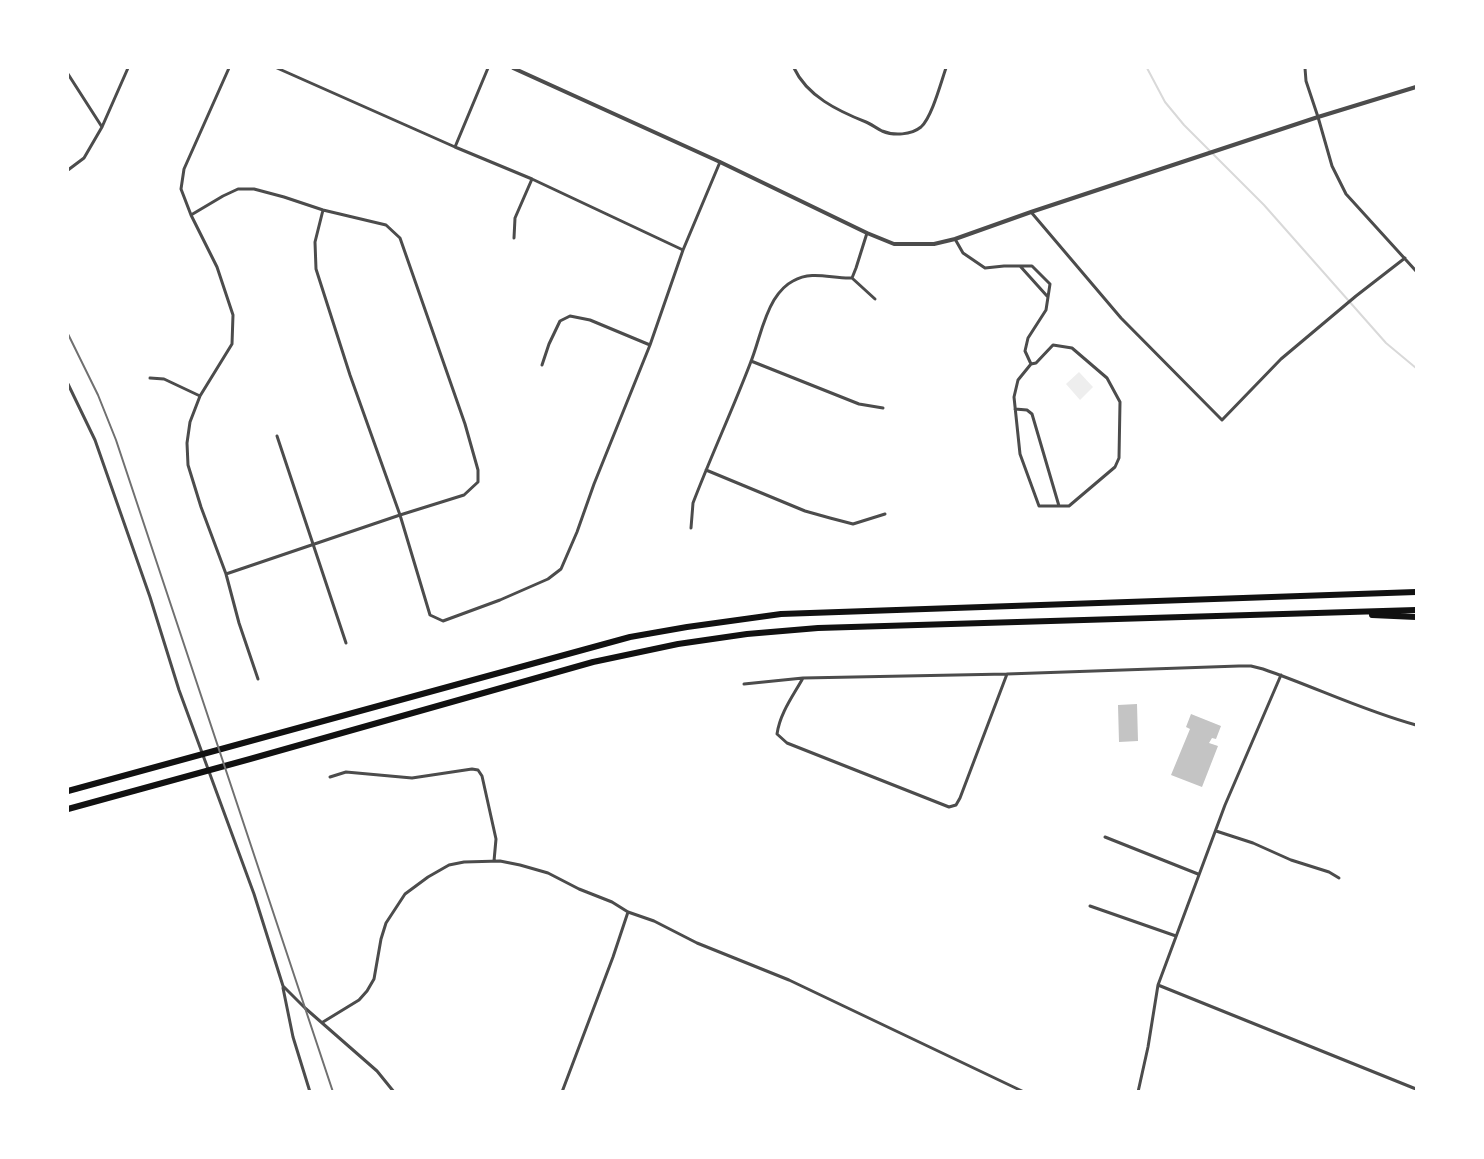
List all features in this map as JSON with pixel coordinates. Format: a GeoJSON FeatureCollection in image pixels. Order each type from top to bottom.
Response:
{"type":"FeatureCollection","features":[{"type":"Feature","properties":{"kind":"highway"},"geometry":{"type":"LineString","coordinates":[[68,791],[630,637],[687,627],[781,614],[1416,589]]}},
{"type":"Feature","properties":{"kind":"highway"},"geometry":{"type":"LineString","coordinates":[[68,809],[593,662],[678,644],[747,634],[897,624],[1416,610]]}},
{"type":"Feature","properties":{"kind":"highway"},"geometry":{"type":"LineString","coordinates":[[1324,612],[1416,617]]}},
{"type":"Feature","properties":{"kind":"street"},"geometry":{"type":"LineString","coordinates":[[68,170],[84,158],[102,127],[128,68]]}},
{"type":"Feature","properties":{"kind":"street"},"geometry":{"type":"LineString","coordinates":[[228,68],[184,169],[181,189],[191,215],[217,267],[233,315],[232,344],[200,396],[190,422],[188,465],[226,574],[239,623],[258,679]]}},
{"type":"Feature","properties":{"kind":"street"},"geometry":{"type":"LineString","coordinates":[[277,68],[532,179],[683,250]]}},
{"type":"Feature","properties":{"kind":"street"},"geometry":{"type":"LineString","coordinates":[[455,147],[488,68]]}},
{"type":"Feature","properties":{"kind":"street"},"geometry":{"type":"LineString","coordinates":[[513,68],[894,244],[934,244],[955,239],[1193,158],[1416,87]]}},
{"type":"Feature","properties":{"kind":"street"},"geometry":{"type":"LineString","coordinates":[[794,68],[801,80],[831,106],[883,131],[903,134],[921,127],[928,119],[946,68]]}},
{"type":"Feature","properties":{"kind":"street"},"geometry":{"type":"LineString","coordinates":[[1305,68],[1306,81],[1335,173],[1346,195],[1416,271]]}},
{"type":"Feature","properties":{"kind":"street"},"geometry":{"type":"LineString","coordinates":[[68,74],[102,127]]}},
{"type":"Feature","properties":{"kind":"street"},"geometry":{"type":"LineString","coordinates":[[323,210],[315,242],[316,269],[350,375],[400,515],[430,615],[443,621],[548,579],[561,569],[650,345],[683,250],[720,162]]}},
{"type":"Feature","properties":{"kind":"street"},"geometry":{"type":"LineString","coordinates":[[514,238],[515,218],[532,179]]}},
{"type":"Feature","properties":{"kind":"street"},"geometry":{"type":"LineString","coordinates":[[191,215],[238,189],[254,189],[323,210],[386,225],[400,238],[465,424],[478,470],[478,482],[464,495],[226,574]]}},
{"type":"Feature","properties":{"kind":"street"},"geometry":{"type":"LineString","coordinates":[[1031,212],[1121,318],[1222,420],[1281,359],[1405,258]]}},
{"type":"Feature","properties":{"kind":"street"},"geometry":{"type":"LineString","coordinates":[[852,278],[867,233]]}},
{"type":"Feature","properties":{"kind":"street"},"geometry":{"type":"LineString","coordinates":[[955,239],[963,253],[985,268],[1032,266],[1050,284],[1046,310],[1028,338],[1024,351],[1031,364]]}},
{"type":"Feature","properties":{"kind":"street"},"geometry":{"type":"LineString","coordinates":[[1020,266],[1048,297]]}},
{"type":"Feature","properties":{"kind":"street"},"geometry":{"type":"LineString","coordinates":[[692,528],[693,503],[773,302],[786,286],[803,277],[813,275],[852,278],[875,299]]}},
{"type":"Feature","properties":{"kind":"street"},"geometry":{"type":"LineString","coordinates":[[1036,283],[1042,277]]}},
{"type":"Feature","properties":{"kind":"street"},"geometry":{"type":"LineString","coordinates":[[542,365],[560,321],[570,316],[590,320],[650,345]]}},
{"type":"Feature","properties":{"kind":"street"},"geometry":{"type":"LineString","coordinates":[[1053,345],[1072,348],[1107,378],[1120,402],[1119,458],[1115,467],[1069,506],[1039,506],[1020,454],[1014,397],[1018,380],[1031,364],[1036,363],[1053,345]]}},
{"type":"Feature","properties":{"kind":"street"},"geometry":{"type":"LineString","coordinates":[[751,361],[859,404],[884,408]]}},
{"type":"Feature","properties":{"kind":"street"},"geometry":{"type":"LineString","coordinates":[[150,378],[164,379],[200,396]]}},
{"type":"Feature","properties":{"kind":"street"},"geometry":{"type":"LineString","coordinates":[[68,384],[95,440],[150,597],[179,690],[254,894],[283,986],[293,1037],[310,1092]]}},
{"type":"Feature","properties":{"kind":"street"},"geometry":{"type":"LineString","coordinates":[[1015,409],[1027,410],[1032,414],[1059,506]]}},
{"type":"Feature","properties":{"kind":"street"},"geometry":{"type":"LineString","coordinates":[[277,436],[346,643]]}},
{"type":"Feature","properties":{"kind":"street"},"geometry":{"type":"LineString","coordinates":[[706,470],[805,511],[853,524],[885,514]]}},
{"type":"Feature","properties":{"kind":"street"},"geometry":{"type":"LineString","coordinates":[[744,684],[802,678],[1251,666],[1416,725]]}},
{"type":"Feature","properties":{"kind":"street"},"geometry":{"type":"LineString","coordinates":[[802,678],[779,723],[777,734],[787,743],[949,807],[956,805],[968,778],[1007,674]]}},
{"type":"Feature","properties":{"kind":"street"},"geometry":{"type":"LineString","coordinates":[[1138,1092],[1158,985],[1249,747],[1281,675]]}},
{"type":"Feature","properties":{"kind":"street"},"geometry":{"type":"LineString","coordinates":[[330,777],[346,772],[412,778],[478,770],[482,776],[496,839],[494,861]]}},
{"type":"Feature","properties":{"kind":"street"},"geometry":{"type":"LineString","coordinates":[[1216,831],[1329,872],[1339,878]]}},
{"type":"Feature","properties":{"kind":"street"},"geometry":{"type":"LineString","coordinates":[[1105,837],[1199,874]]}},
{"type":"Feature","properties":{"kind":"street"},"geometry":{"type":"LineString","coordinates":[[323,1022],[359,999],[367,991],[374,979],[386,923],[405,894],[449,865],[494,861],[548,873],[697,943],[789,980],[1024,1092]]}},
{"type":"Feature","properties":{"kind":"street"},"geometry":{"type":"LineString","coordinates":[[1090,906],[1176,936]]}},
{"type":"Feature","properties":{"kind":"street"},"geometry":{"type":"LineString","coordinates":[[562,1092],[628,912]]}},
{"type":"Feature","properties":{"kind":"street"},"geometry":{"type":"LineString","coordinates":[[1158,985],[1416,1089]]}},
{"type":"Feature","properties":{"kind":"street"},"geometry":{"type":"LineString","coordinates":[[283,986],[377,1071],[394,1092]]}},
{"type":"Feature","properties":{"kind":"shaded area"},"geometry":{"type":"Polygon","coordinates":[[[1079,372],[1093,387],[1080,400],[1066,384],[1079,372]]]}},
{"type":"Feature","properties":{"kind":"building"},"geometry":{"type":"Polygon","coordinates":[[[1137,704],[1138,741],[1119,742],[1118,705],[1137,704]]]}},
{"type":"Feature","properties":{"kind":"building"},"geometry":{"type":"Polygon","coordinates":[[[1191,714],[1221,726],[1216,739],[1212,738],[1209,743],[1218,746],[1202,787],[1171,775],[1190,729],[1186,727],[1191,714]]]}},
{"type":"Feature","properties":{"kind":"waterway"},"geometry":{"type":"LineString","coordinates":[[1147,68],[1165,102],[1184,125],[1264,205],[1386,343],[1416,368]]}},
{"type":"Feature","properties":{"kind":"railway"},"geometry":{"type":"LineString","coordinates":[[68,334],[98,395],[116,440],[333,1092]]}}]}
